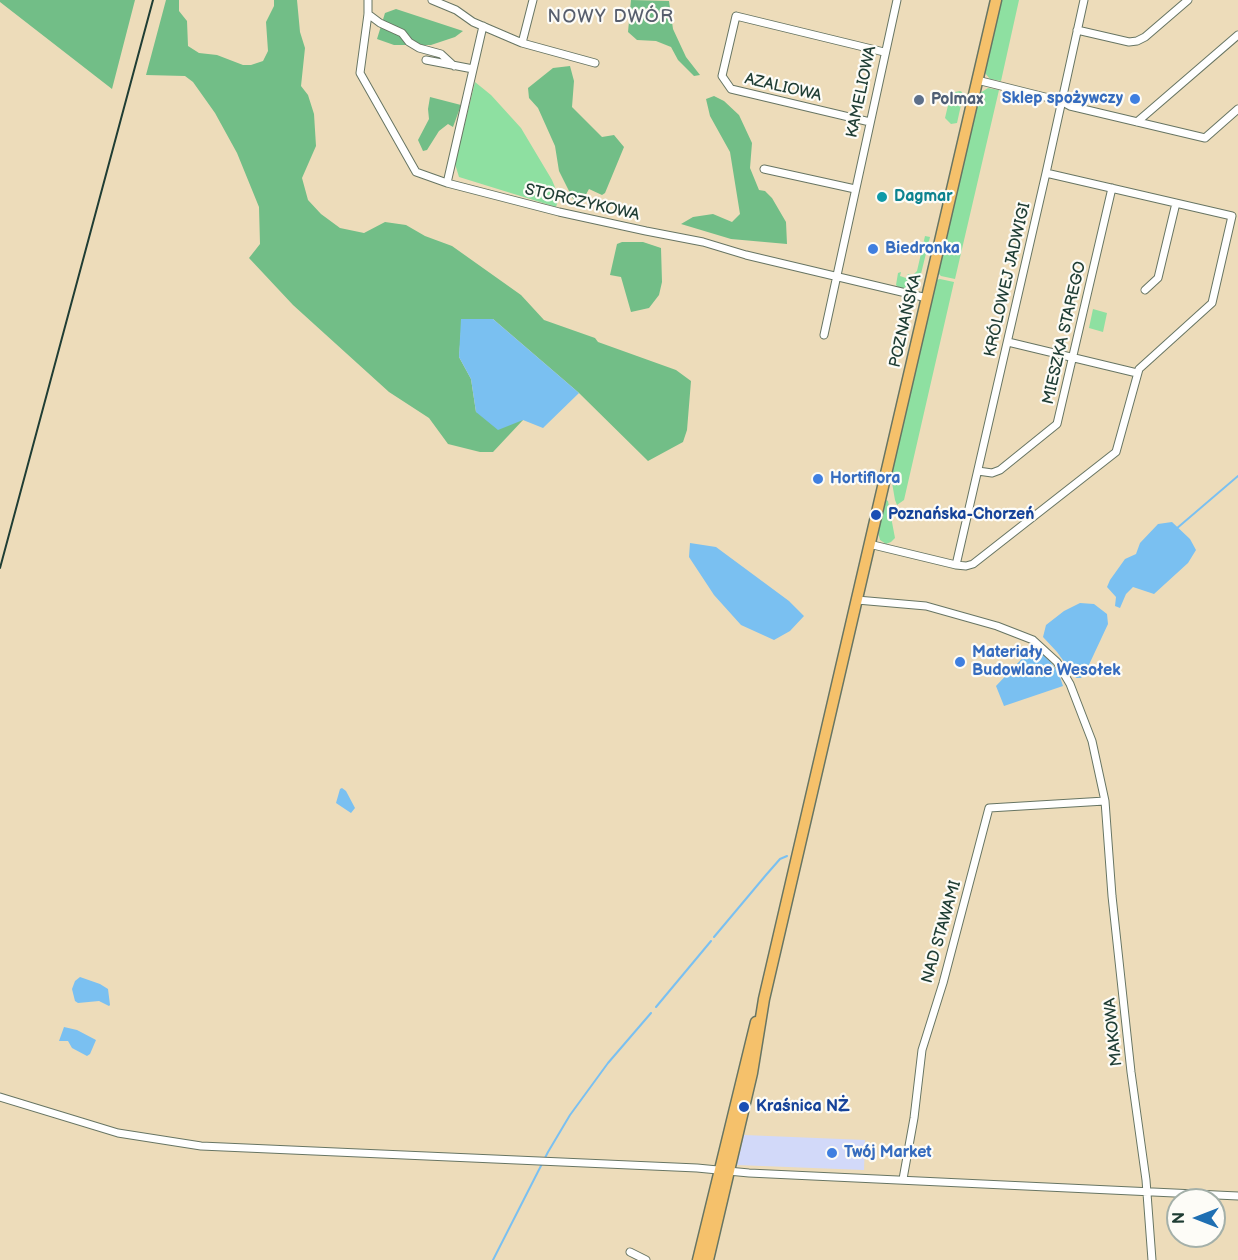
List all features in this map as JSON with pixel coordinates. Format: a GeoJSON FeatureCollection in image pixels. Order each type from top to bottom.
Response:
{"type":"FeatureCollection","features":[{"type":"Feature","properties":{"kind":"main road","name":"POZNAŃSKA"},"geometry":{"type":"LineString","coordinates":[[724,1170],[744,1066],[758,1012],[764,999],[996,0]]}},
{"type":"Feature","properties":{"kind":"main road"},"geometry":{"type":"LineString","coordinates":[[698,1260],[724,1170]]}},
{"type":"Feature","properties":{"kind":"main road"},"geometry":{"type":"LineString","coordinates":[[708,1260],[724,1170]]}},
{"type":"Feature","properties":{"kind":"street","name":"STORCZYKOWA"},"geometry":{"type":"LineString","coordinates":[[368,0],[360,73],[416,172],[447,183],[559,212],[704,242],[747,255],[927,298]]}},
{"type":"Feature","properties":{"kind":"street"},"geometry":{"type":"LineString","coordinates":[[432,0],[522,43],[595,63]]}},
{"type":"Feature","properties":{"kind":"street"},"geometry":{"type":"LineString","coordinates":[[522,43],[533,0]]}},
{"type":"Feature","properties":{"kind":"street","name":"KAMELIOWA"},"geometry":{"type":"LineString","coordinates":[[824,335],[897,0]]}},
{"type":"Feature","properties":{"kind":"street","name":"KRÓLOWEJ JADWIGI"},"geometry":{"type":"LineString","coordinates":[[956,565],[1084,0]]}},
{"type":"Feature","properties":{"kind":"street"},"geometry":{"type":"LineString","coordinates":[[1077,30],[1129,42],[1137,41],[1145,37],[1188,0]]}},
{"type":"Feature","properties":{"kind":"street"},"geometry":{"type":"LineString","coordinates":[[368,14],[380,23],[402,33],[409,42],[419,48],[441,54],[454,66]]}},
{"type":"Feature","properties":{"kind":"street","name":"AZALIOWA"},"geometry":{"type":"LineString","coordinates":[[870,122],[731,89],[722,76],[736,16],[884,52]]}},
{"type":"Feature","properties":{"kind":"street"},"geometry":{"type":"LineString","coordinates":[[447,183],[483,26]]}},
{"type":"Feature","properties":{"kind":"street"},"geometry":{"type":"LineString","coordinates":[[1137,122],[1238,35]]}},
{"type":"Feature","properties":{"kind":"street"},"geometry":{"type":"LineString","coordinates":[[426,60],[473,69]]}},
{"type":"Feature","properties":{"kind":"street"},"geometry":{"type":"LineString","coordinates":[[977,81],[1204,138],[1238,109]]}},
{"type":"Feature","properties":{"kind":"street"},"geometry":{"type":"LineString","coordinates":[[764,169],[855,189]]}},
{"type":"Feature","properties":{"kind":"street"},"geometry":{"type":"LineString","coordinates":[[869,544],[956,565],[973,564],[1116,452],[1137,373],[1142,365],[1212,303],[1235,217],[1046,173]]}},
{"type":"Feature","properties":{"kind":"street","name":"MIESZKA STAREGO"},"geometry":{"type":"LineString","coordinates":[[978,471],[992,473],[999,470],[1055,426],[1058,421],[1112,188]]}},
{"type":"Feature","properties":{"kind":"street"},"geometry":{"type":"LineString","coordinates":[[1145,290],[1158,278],[1176,203]]}},
{"type":"Feature","properties":{"kind":"street"},"geometry":{"type":"LineString","coordinates":[[1008,342],[1137,373]]}},
{"type":"Feature","properties":{"kind":"street","name":"MAKOWA"},"geometry":{"type":"LineString","coordinates":[[856,600],[926,606],[997,626],[1033,640],[1057,662],[1070,684],[1092,741],[1106,801],[1112,896],[1152,1260]]}},
{"type":"Feature","properties":{"kind":"street","name":"NAD STAWAMI"},"geometry":{"type":"LineString","coordinates":[[903,1179],[914,1118],[922,1050],[943,983],[989,808],[1106,801]]}},
{"type":"Feature","properties":{"kind":"street"},"geometry":{"type":"LineString","coordinates":[[0,1097],[118,1133],[201,1146],[685,1167],[1238,1196]]}},
{"type":"Feature","properties":{"kind":"street"},"geometry":{"type":"LineString","coordinates":[[630,1252],[646,1260]]}},
{"type":"Feature","properties":{"kind":"shaded area"},"geometry":{"type":"Polygon","coordinates":[[[744,1135],[865,1140],[864,1170],[737,1165],[744,1135]]]}},
{"type":"Feature","properties":{"kind":"green space"},"geometry":{"type":"Polygon","coordinates":[[[0,0],[135,0],[112,89],[0,2],[0,0]]]}},
{"type":"Feature","properties":{"kind":"green space"},"geometry":{"type":"Polygon","coordinates":[[[166,0],[179,0],[179,11],[187,21],[188,46],[199,53],[217,55],[243,65],[251,65],[263,61],[268,51],[266,22],[274,6],[274,0],[297,0],[300,32],[305,48],[301,86],[308,95],[314,114],[316,146],[302,178],[308,200],[321,214],[340,228],[364,233],[385,222],[406,225],[425,236],[452,246],[521,295],[544,320],[676,370],[691,381],[687,430],[683,442],[648,461],[579,393],[493,319],[462,319],[459,357],[471,379],[476,412],[523,420],[493,452],[480,452],[448,444],[429,418],[389,392],[293,305],[249,258],[260,244],[259,207],[237,153],[215,113],[193,82],[185,76],[146,75],[166,0]]]}},
{"type":"Feature","properties":{"kind":"green space"},"geometry":{"type":"Polygon","coordinates":[[[631,0],[669,1],[673,29],[686,57],[700,75],[694,76],[678,60],[671,47],[656,41],[637,40],[628,32],[631,0]]]}},
{"type":"Feature","properties":{"kind":"green space"},"geometry":{"type":"Polygon","coordinates":[[[1002,0],[1019,0],[1001,81],[990,79],[985,73],[1002,0]]]}},
{"type":"Feature","properties":{"kind":"green space"},"geometry":{"type":"Polygon","coordinates":[[[396,9],[463,31],[455,37],[431,45],[394,45],[377,39],[385,13],[396,9]]]}},
{"type":"Feature","properties":{"kind":"green space"},"geometry":{"type":"Polygon","coordinates":[[[570,66],[574,81],[572,107],[602,137],[614,135],[624,147],[605,193],[602,195],[589,189],[583,200],[574,201],[559,171],[555,146],[538,108],[529,98],[528,88],[553,68],[570,66]]]}},
{"type":"Feature","properties":{"kind":"green space"},"geometry":{"type":"Polygon","coordinates":[[[475,82],[491,95],[521,128],[552,180],[559,197],[556,207],[459,177],[455,164],[475,82]]]}},
{"type":"Feature","properties":{"kind":"green space"},"geometry":{"type":"Polygon","coordinates":[[[988,88],[999,90],[955,279],[941,276],[938,273],[980,93],[988,88]]]}},
{"type":"Feature","properties":{"kind":"green space"},"geometry":{"type":"Polygon","coordinates":[[[960,91],[963,96],[957,123],[951,124],[945,118],[950,97],[960,91]]]}},
{"type":"Feature","properties":{"kind":"green space"},"geometry":{"type":"Polygon","coordinates":[[[714,96],[724,101],[739,115],[752,143],[750,168],[759,190],[765,191],[772,198],[786,222],[787,244],[731,239],[681,224],[693,217],[713,214],[732,222],[740,214],[730,152],[710,116],[706,99],[714,96]]]}},
{"type":"Feature","properties":{"kind":"green space"},"geometry":{"type":"Polygon","coordinates":[[[430,97],[461,105],[453,127],[448,124],[439,131],[427,150],[423,151],[418,140],[429,119],[430,97]]]}},
{"type":"Feature","properties":{"kind":"green space"},"geometry":{"type":"Polygon","coordinates":[[[925,236],[930,237],[918,286],[914,285],[912,292],[899,288],[896,285],[898,273],[901,272],[900,276],[906,278],[908,274],[913,275],[917,271],[925,236]]]}},
{"type":"Feature","properties":{"kind":"green space"},"geometry":{"type":"Polygon","coordinates":[[[643,242],[661,248],[662,282],[659,295],[649,308],[631,312],[621,277],[610,275],[617,244],[643,242]]]}},
{"type":"Feature","properties":{"kind":"green space"},"geometry":{"type":"Polygon","coordinates":[[[936,280],[954,282],[904,500],[897,505],[891,477],[936,280]]]}},
{"type":"Feature","properties":{"kind":"green space"},"geometry":{"type":"Polygon","coordinates":[[[1093,309],[1107,313],[1103,332],[1089,328],[1093,309]]]}},
{"type":"Feature","properties":{"kind":"green space"},"geometry":{"type":"Polygon","coordinates":[[[886,500],[895,538],[886,544],[880,540],[878,532],[886,500]]]}},
{"type":"Feature","properties":{"kind":"water"},"geometry":{"type":"Polygon","coordinates":[[[461,319],[493,319],[579,393],[543,428],[523,420],[498,430],[476,412],[471,379],[459,357],[461,319]]]}},
{"type":"Feature","properties":{"kind":"water"},"geometry":{"type":"Polygon","coordinates":[[[1172,522],[1190,539],[1196,550],[1188,563],[1154,594],[1133,587],[1126,594],[1120,608],[1115,606],[1116,597],[1107,587],[1110,580],[1125,559],[1136,554],[1140,543],[1158,524],[1172,522]]]}},
{"type":"Feature","properties":{"kind":"water"},"geometry":{"type":"Polygon","coordinates":[[[690,543],[716,547],[789,601],[804,616],[790,631],[774,640],[741,625],[714,595],[689,557],[690,543]]]}},
{"type":"Feature","properties":{"kind":"water"},"geometry":{"type":"Polygon","coordinates":[[[1080,603],[1094,604],[1107,614],[1108,624],[1087,669],[1081,678],[1076,678],[1043,637],[1046,625],[1064,611],[1080,603]]]}},
{"type":"Feature","properties":{"kind":"water"},"geometry":{"type":"Polygon","coordinates":[[[1032,648],[1042,652],[1048,658],[1059,674],[1063,686],[1004,706],[996,686],[1032,648]]]}},
{"type":"Feature","properties":{"kind":"water"},"geometry":{"type":"Polygon","coordinates":[[[342,788],[355,808],[351,813],[336,803],[342,788]]]}},
{"type":"Feature","properties":{"kind":"water"},"geometry":{"type":"Polygon","coordinates":[[[80,977],[108,989],[110,1005],[99,1001],[78,1003],[75,1001],[72,989],[75,981],[80,977]]]}},
{"type":"Feature","properties":{"kind":"water"},"geometry":{"type":"Polygon","coordinates":[[[64,1027],[77,1030],[96,1040],[90,1054],[87,1056],[72,1048],[68,1041],[59,1041],[64,1027]]]}},
{"type":"Feature","properties":{"kind":"waterway"},"geometry":{"type":"LineString","coordinates":[[1176,529],[1238,476]]}},
{"type":"Feature","properties":{"kind":"waterway"},"geometry":{"type":"LineString","coordinates":[[714,937],[780,859],[787,856]]}},
{"type":"Feature","properties":{"kind":"waterway"},"geometry":{"type":"LineString","coordinates":[[656,1007],[711,941]]}},
{"type":"Feature","properties":{"kind":"waterway"},"geometry":{"type":"LineString","coordinates":[[493,1260],[548,1152],[570,1115],[608,1063],[651,1013]]}},
{"type":"Feature","properties":{"kind":"railway"},"geometry":{"type":"LineString","coordinates":[[0,568],[153,0]]}},
{"type":"Feature","properties":{"kind":"place","name":"Sklep spożywczy"},"geometry":{"type":"Point","coordinates":[1135,99]}},
{"type":"Feature","properties":{"kind":"place","name":"Polmax"},"geometry":{"type":"Point","coordinates":[919,100]}},
{"type":"Feature","properties":{"kind":"place","name":"Dagmar"},"geometry":{"type":"Point","coordinates":[882,197]}},
{"type":"Feature","properties":{"kind":"place","name":"Biedronka"},"geometry":{"type":"Point","coordinates":[873,249]}},
{"type":"Feature","properties":{"kind":"place","name":"Hortiflora"},"geometry":{"type":"Point","coordinates":[818,479]}},
{"type":"Feature","properties":{"kind":"place","name":"Poznańska-Chorzeń"},"geometry":{"type":"Point","coordinates":[876,515]}},
{"type":"Feature","properties":{"kind":"place","name":"Materiały Budowlane Wesołek"},"geometry":{"type":"Point","coordinates":[960,662]}},
{"type":"Feature","properties":{"kind":"place","name":"Kraśnica NŻ"},"geometry":{"type":"Point","coordinates":[744,1107]}},
{"type":"Feature","properties":{"kind":"place","name":"Twój Market"},"geometry":{"type":"Point","coordinates":[832,1153]}},
{"type":"Feature","properties":{"kind":"district","name":"NOWY DWÓR"},"geometry":{"type":"Point","coordinates":[611,17]}}]}
